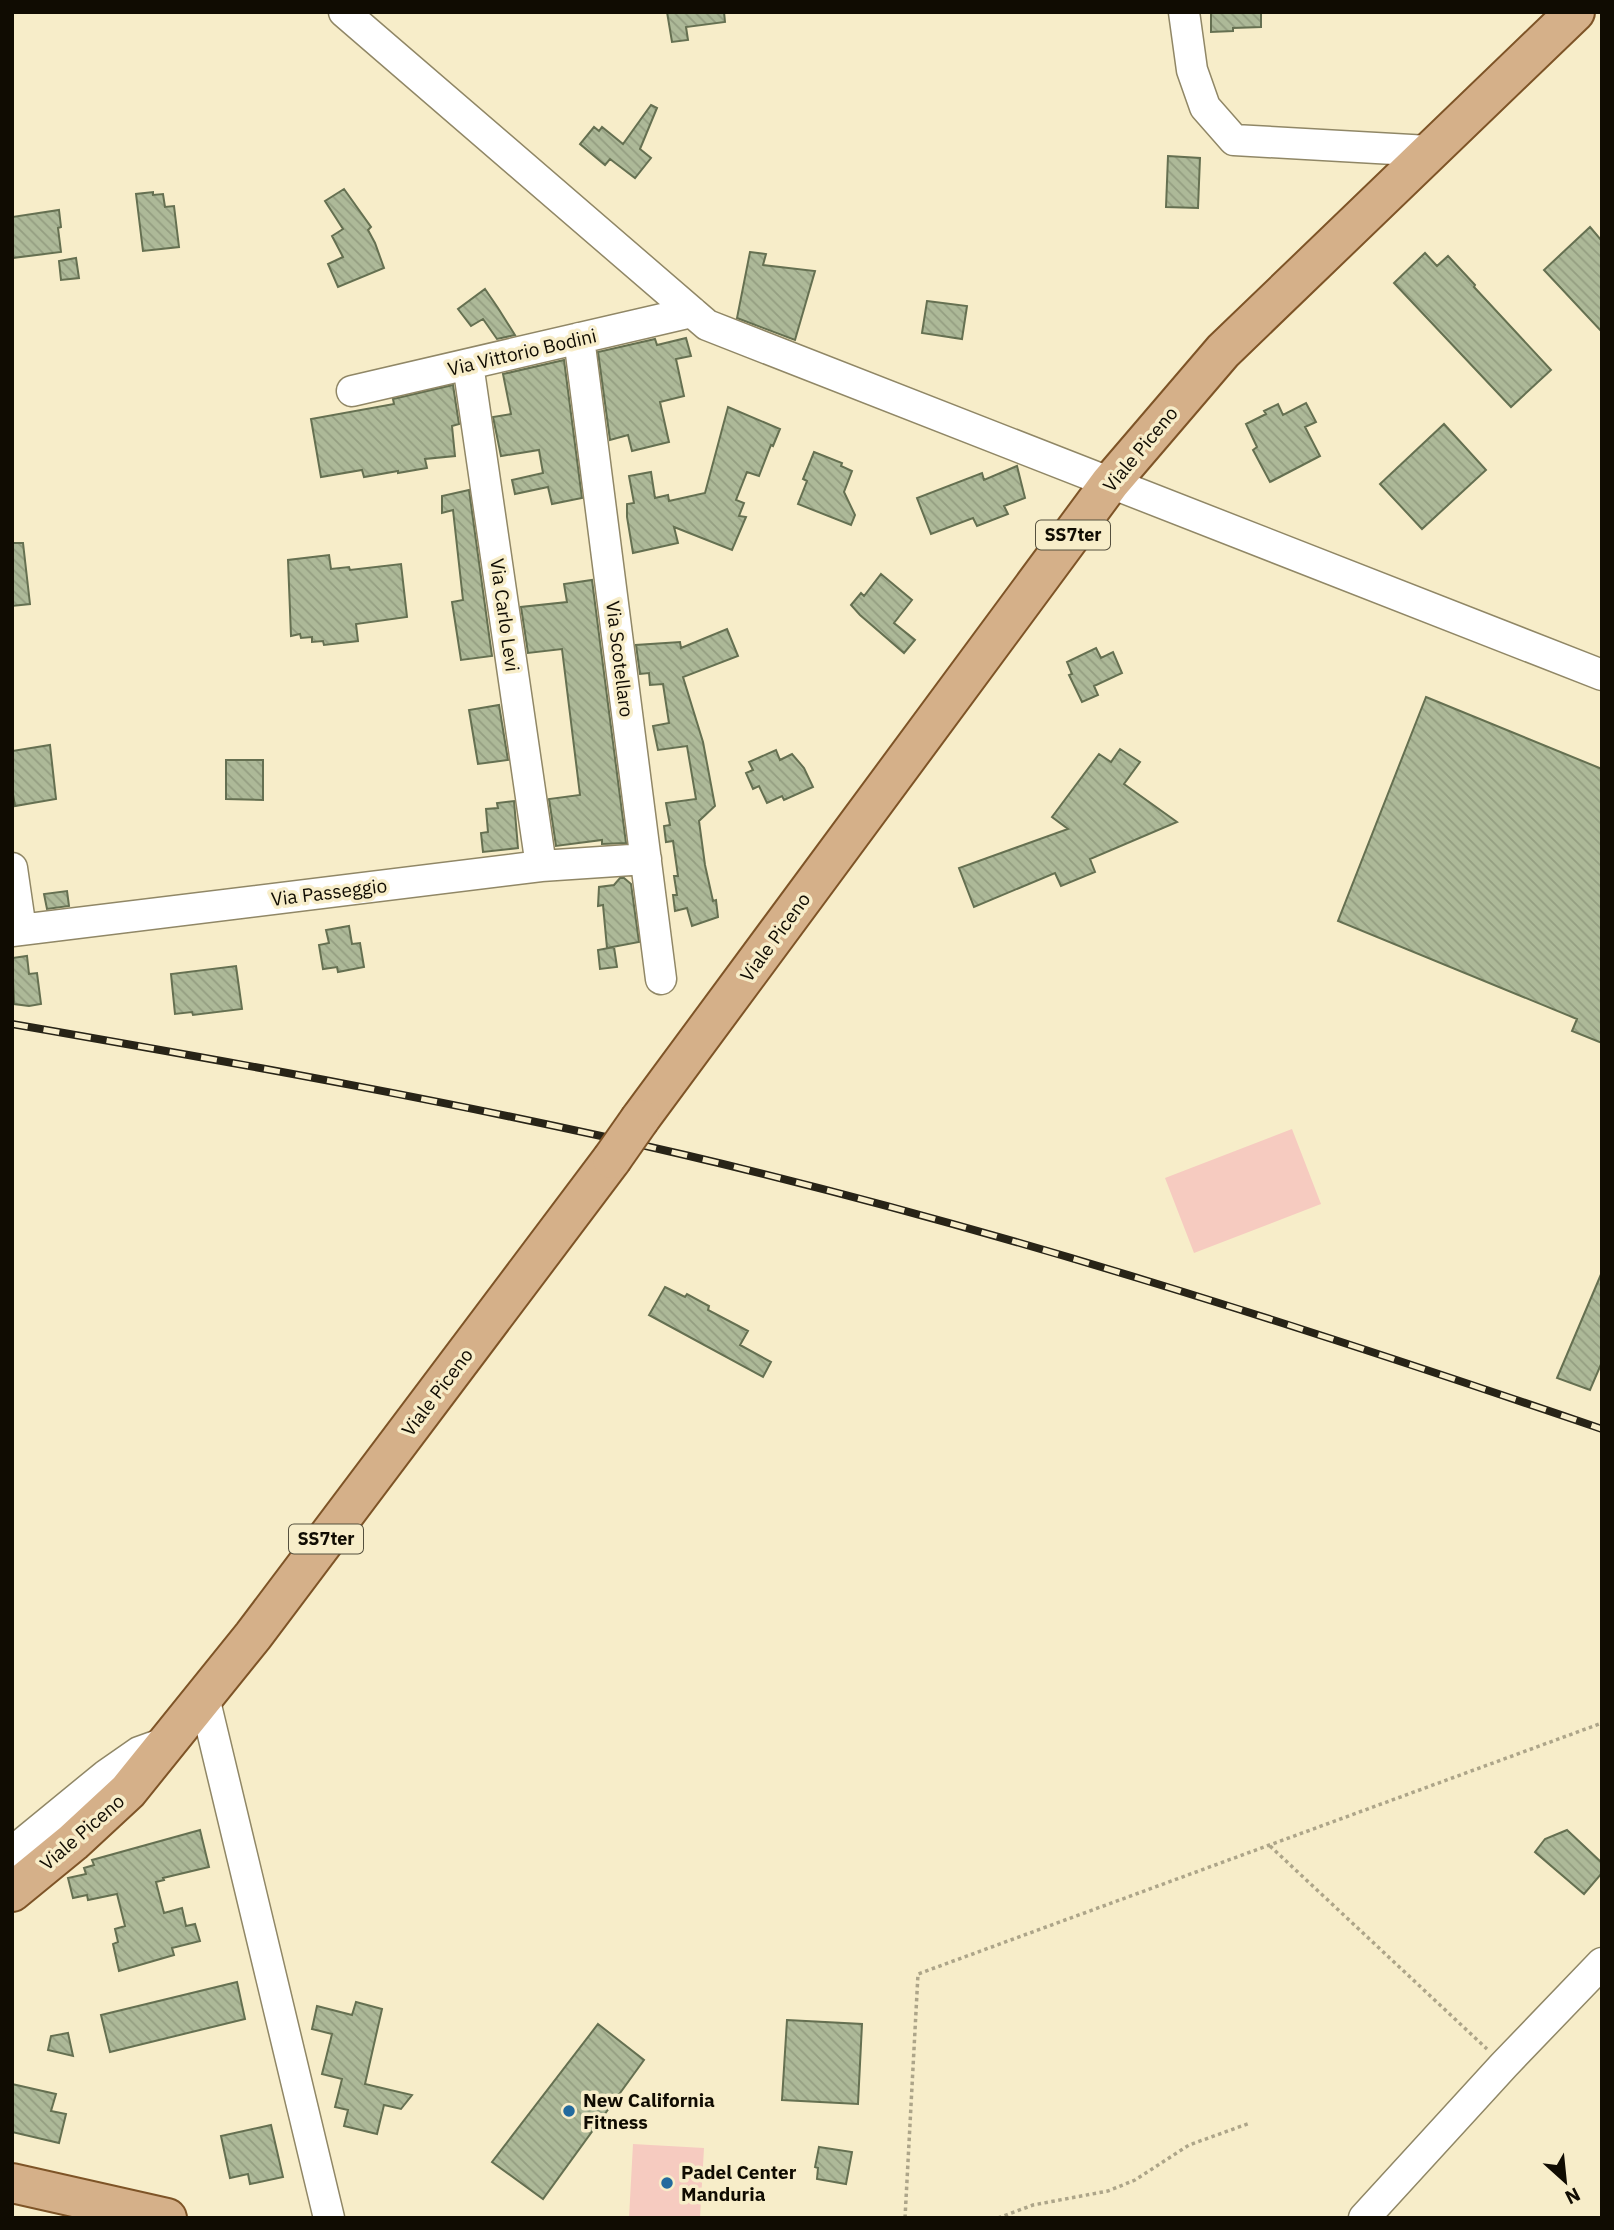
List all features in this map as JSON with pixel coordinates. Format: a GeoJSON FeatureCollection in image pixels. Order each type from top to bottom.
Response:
{"type":"FeatureCollection","features":[{"type":"Feature","properties":{"kind":"main road","name":"Viale Piceno"},"geometry":{"type":"LineString","coordinates":[[12,1892],[73,1842],[128,1791],[262,1625],[612,1159],[1110,483],[1223,351],[1567,16]]}},
{"type":"Feature","properties":{"kind":"main road"},"geometry":{"type":"LineString","coordinates":[[12,2183],[167,2218]]}},
{"type":"Feature","properties":{"kind":"street"},"geometry":{"type":"LineString","coordinates":[[344,12],[707,325],[1602,675]]}},
{"type":"Feature","properties":{"kind":"street"},"geometry":{"type":"LineString","coordinates":[[1184,12],[1192,71],[1205,107],[1234,141],[1429,151]]}},
{"type":"Feature","properties":{"kind":"street","name":"Via Vittorio Bodini"},"geometry":{"type":"LineString","coordinates":[[352,391],[692,312]]}},
{"type":"Feature","properties":{"kind":"street","name":"Via Scotellaro"},"geometry":{"type":"LineString","coordinates":[[579,338],[662,979]]}},
{"type":"Feature","properties":{"kind":"street","name":"Via Carlo Levi"},"geometry":{"type":"LineString","coordinates":[[468,364],[541,866]]}},
{"type":"Feature","properties":{"kind":"street","name":"Via Passeggio"},"geometry":{"type":"LineString","coordinates":[[16,930],[541,866],[646,859]]}},
{"type":"Feature","properties":{"kind":"street"},"geometry":{"type":"LineString","coordinates":[[12,868],[16,930]]}},
{"type":"Feature","properties":{"kind":"street"},"geometry":{"type":"LineString","coordinates":[[204,1697],[329,2218]]}},
{"type":"Feature","properties":{"kind":"street"},"geometry":{"type":"LineString","coordinates":[[12,1852],[106,1775],[139,1752],[168,1742]]}},
{"type":"Feature","properties":{"kind":"street"},"geometry":{"type":"LineString","coordinates":[[1364,2218],[1602,1963]]}},
{"type":"Feature","properties":{"kind":"path"},"geometry":{"type":"LineString","coordinates":[[905,2218],[918,1975],[1602,1723]]}},
{"type":"Feature","properties":{"kind":"path"},"geometry":{"type":"LineString","coordinates":[[1270,1846],[1504,2065]]}},
{"type":"Feature","properties":{"kind":"path"},"geometry":{"type":"LineString","coordinates":[[998,2218],[1033,2205],[1108,2191],[1135,2180],[1189,2145],[1250,2123]]}},
{"type":"Feature","properties":{"kind":"shaded area"},"geometry":{"type":"Polygon","coordinates":[[[1292,1129],[1321,1204],[1194,1253],[1165,1178],[1292,1129]]]}},
{"type":"Feature","properties":{"kind":"shaded area","name":"Padel Center Manduria"},"geometry":{"type":"Polygon","coordinates":[[[633,2144],[704,2148],[700,2218],[629,2218],[633,2144]]]}},
{"type":"Feature","properties":{"kind":"building"},"geometry":{"type":"Polygon","coordinates":[[[667,12],[724,12],[725,22],[686,27],[688,40],[672,42],[667,12]]]}},
{"type":"Feature","properties":{"kind":"building"},"geometry":{"type":"Polygon","coordinates":[[[1211,12],[1261,12],[1261,27],[1211,32],[1211,12]]]}},
{"type":"Feature","properties":{"kind":"building"},"geometry":{"type":"Polygon","coordinates":[[[651,105],[657,108],[640,149],[651,158],[635,178],[610,159],[605,165],[580,144],[594,127],[599,131],[602,127],[623,144],[651,105]]]}},
{"type":"Feature","properties":{"kind":"building"},"geometry":{"type":"Polygon","coordinates":[[[1168,156],[1200,158],[1198,208],[1166,207],[1168,156]]]}},
{"type":"Feature","properties":{"kind":"building"},"geometry":{"type":"Polygon","coordinates":[[[344,189],[371,227],[368,230],[384,268],[338,287],[328,264],[343,257],[332,236],[343,229],[325,201],[344,189]]]}},
{"type":"Feature","properties":{"kind":"building"},"geometry":{"type":"Polygon","coordinates":[[[153,192],[153,195],[163,194],[165,207],[174,206],[179,247],[143,251],[136,194],[153,192]]]}},
{"type":"Feature","properties":{"kind":"building"},"geometry":{"type":"Polygon","coordinates":[[[59,210],[61,252],[12,258],[12,217],[59,210]]]}},
{"type":"Feature","properties":{"kind":"building"},"geometry":{"type":"Polygon","coordinates":[[[1590,227],[1602,241],[1602,332],[1544,270],[1590,227]]]}},
{"type":"Feature","properties":{"kind":"building"},"geometry":{"type":"Polygon","coordinates":[[[750,252],[766,254],[763,265],[815,271],[795,340],[737,318],[750,252]]]}},
{"type":"Feature","properties":{"kind":"building"},"geometry":{"type":"Polygon","coordinates":[[[1425,253],[1437,266],[1448,256],[1551,370],[1511,407],[1394,283],[1425,253]]]}},
{"type":"Feature","properties":{"kind":"building"},"geometry":{"type":"Polygon","coordinates":[[[76,258],[79,278],[61,280],[59,261],[76,258]]]}},
{"type":"Feature","properties":{"kind":"building"},"geometry":{"type":"Polygon","coordinates":[[[485,289],[515,335],[497,339],[483,319],[471,326],[458,309],[485,289]]]}},
{"type":"Feature","properties":{"kind":"building"},"geometry":{"type":"Polygon","coordinates":[[[927,301],[967,306],[962,339],[922,333],[927,301]]]}},
{"type":"Feature","properties":{"kind":"building"},"geometry":{"type":"Polygon","coordinates":[[[686,338],[691,356],[676,359],[684,396],[660,402],[669,442],[632,451],[628,435],[610,440],[598,352],[655,339],[657,345],[686,338]]]}},
{"type":"Feature","properties":{"kind":"building"},"geometry":{"type":"Polygon","coordinates":[[[564,360],[582,498],[552,504],[548,487],[515,494],[512,480],[543,473],[539,450],[501,456],[493,417],[511,414],[503,374],[564,360]]]}},
{"type":"Feature","properties":{"kind":"building"},"geometry":{"type":"Polygon","coordinates":[[[453,385],[459,424],[452,426],[455,456],[425,459],[427,468],[398,473],[364,477],[362,470],[321,477],[311,419],[394,404],[393,399],[453,385]]]}},
{"type":"Feature","properties":{"kind":"building"},"geometry":{"type":"Polygon","coordinates":[[[1306,403],[1316,422],[1305,427],[1320,456],[1270,482],[1253,450],[1257,447],[1246,424],[1266,414],[1264,411],[1278,404],[1283,415],[1306,403]]]}},
{"type":"Feature","properties":{"kind":"building"},"geometry":{"type":"Polygon","coordinates":[[[728,407],[780,429],[759,476],[747,472],[736,500],[744,503],[739,516],[746,517],[732,550],[674,527],[678,543],[633,553],[627,517],[627,504],[634,503],[629,476],[651,472],[655,498],[668,495],[669,501],[705,493],[728,407]]]}},
{"type":"Feature","properties":{"kind":"building"},"geometry":{"type":"Polygon","coordinates":[[[1444,424],[1486,470],[1422,529],[1380,484],[1444,424]]]}},
{"type":"Feature","properties":{"kind":"building"},"geometry":{"type":"Polygon","coordinates":[[[814,452],[842,463],[841,466],[852,471],[844,492],[855,515],[851,525],[798,504],[807,481],[803,479],[814,452]]]}},
{"type":"Feature","properties":{"kind":"building"},"geometry":{"type":"Polygon","coordinates":[[[1017,466],[1025,498],[1004,506],[1008,514],[977,526],[973,518],[931,534],[917,498],[982,473],[984,480],[1017,466]]]}},
{"type":"Feature","properties":{"kind":"building"},"geometry":{"type":"Polygon","coordinates":[[[469,490],[492,656],[461,660],[452,602],[463,600],[453,510],[442,513],[442,496],[469,490]]]}},
{"type":"Feature","properties":{"kind":"building"},"geometry":{"type":"Polygon","coordinates":[[[12,543],[23,543],[30,604],[12,606],[12,543]]]}},
{"type":"Feature","properties":{"kind":"building"},"geometry":{"type":"Polygon","coordinates":[[[329,555],[331,569],[349,567],[350,570],[401,564],[407,617],[356,624],[358,641],[324,645],[323,641],[312,642],[312,637],[301,638],[300,634],[291,636],[288,560],[329,555]]]}},
{"type":"Feature","properties":{"kind":"building"},"geometry":{"type":"Polygon","coordinates":[[[881,574],[912,600],[894,623],[915,640],[904,653],[851,605],[861,593],[864,596],[881,574]]]}},
{"type":"Feature","properties":{"kind":"building"},"geometry":{"type":"Polygon","coordinates":[[[592,580],[626,843],[602,844],[602,840],[556,846],[549,799],[580,795],[562,649],[528,653],[521,607],[567,602],[564,584],[592,580]]]}},
{"type":"Feature","properties":{"kind":"building"},"geometry":{"type":"Polygon","coordinates":[[[727,629],[738,656],[683,677],[703,742],[715,806],[699,821],[705,865],[713,901],[716,900],[718,917],[692,926],[687,908],[675,911],[673,895],[677,895],[674,876],[678,876],[673,841],[666,842],[664,826],[670,825],[666,803],[696,799],[687,746],[658,750],[653,726],[669,723],[663,684],[650,685],[649,673],[640,674],[636,645],[680,642],[681,648],[727,629]]]}},
{"type":"Feature","properties":{"kind":"building"},"geometry":{"type":"Polygon","coordinates":[[[1096,648],[1101,658],[1113,652],[1122,673],[1094,686],[1098,695],[1082,702],[1069,675],[1072,674],[1067,662],[1096,648]]]}},
{"type":"Feature","properties":{"kind":"building"},"geometry":{"type":"Polygon","coordinates":[[[1426,697],[1602,769],[1602,1043],[1572,1031],[1577,1019],[1338,921],[1426,697]]]}},
{"type":"Feature","properties":{"kind":"building"},"geometry":{"type":"Polygon","coordinates":[[[499,705],[508,760],[478,764],[469,710],[499,705]]]}},
{"type":"Feature","properties":{"kind":"building"},"geometry":{"type":"Polygon","coordinates":[[[50,745],[56,799],[15,806],[12,751],[50,745]]]}},
{"type":"Feature","properties":{"kind":"building"},"geometry":{"type":"Polygon","coordinates":[[[1120,749],[1140,762],[1124,784],[1177,822],[1090,859],[1095,872],[1061,886],[1055,873],[974,907],[959,868],[1068,829],[1052,817],[1099,754],[1111,762],[1120,749]]]}},
{"type":"Feature","properties":{"kind":"building"},"geometry":{"type":"Polygon","coordinates":[[[776,750],[780,760],[792,754],[804,768],[813,787],[784,800],[782,796],[767,803],[759,786],[753,789],[746,773],[753,770],[749,762],[776,750]]]}},
{"type":"Feature","properties":{"kind":"building"},"geometry":{"type":"Polygon","coordinates":[[[226,760],[263,760],[263,800],[226,799],[226,760]]]}},
{"type":"Feature","properties":{"kind":"building"},"geometry":{"type":"Polygon","coordinates":[[[514,801],[518,848],[483,852],[481,833],[488,832],[486,809],[498,808],[497,803],[514,801]]]}},
{"type":"Feature","properties":{"kind":"building"},"geometry":{"type":"Polygon","coordinates":[[[620,878],[631,884],[639,942],[607,948],[603,905],[598,906],[599,887],[614,885],[620,878]]]}},
{"type":"Feature","properties":{"kind":"building"},"geometry":{"type":"Polygon","coordinates":[[[67,891],[69,906],[47,909],[44,894],[67,891]]]}},
{"type":"Feature","properties":{"kind":"building"},"geometry":{"type":"Polygon","coordinates":[[[349,926],[352,944],[360,943],[364,967],[338,972],[337,967],[323,969],[319,945],[329,943],[326,930],[349,926]]]}},
{"type":"Feature","properties":{"kind":"building"},"geometry":{"type":"Polygon","coordinates":[[[614,947],[617,967],[600,969],[598,950],[614,947]]]}},
{"type":"Feature","properties":{"kind":"building"},"geometry":{"type":"Polygon","coordinates":[[[27,956],[29,974],[37,973],[41,1004],[29,1006],[14,1004],[12,958],[27,956]]]}},
{"type":"Feature","properties":{"kind":"building"},"geometry":{"type":"Polygon","coordinates":[[[236,966],[242,1009],[193,1015],[192,1012],[175,1014],[171,974],[236,966]]]}},
{"type":"Feature","properties":{"kind":"building"},"geometry":{"type":"Polygon","coordinates":[[[1602,1272],[1602,1362],[1590,1390],[1557,1378],[1602,1272]]]}},
{"type":"Feature","properties":{"kind":"building"},"geometry":{"type":"Polygon","coordinates":[[[665,1287],[685,1297],[687,1294],[709,1306],[708,1310],[748,1331],[740,1345],[771,1362],[763,1377],[649,1315],[665,1287]]]}},
{"type":"Feature","properties":{"kind":"building"},"geometry":{"type":"Polygon","coordinates":[[[200,1830],[209,1867],[156,1882],[164,1913],[182,1908],[186,1926],[195,1924],[200,1941],[172,1948],[174,1955],[119,1971],[113,1944],[118,1942],[115,1929],[125,1926],[117,1894],[88,1900],[87,1895],[73,1898],[68,1878],[86,1874],[84,1868],[94,1865],[92,1860],[200,1830]]]}},
{"type":"Feature","properties":{"kind":"building"},"geometry":{"type":"Polygon","coordinates":[[[1567,1830],[1602,1863],[1602,1873],[1584,1894],[1535,1852],[1545,1839],[1567,1830]]]}},
{"type":"Feature","properties":{"kind":"building"},"geometry":{"type":"Polygon","coordinates":[[[237,1982],[245,2019],[110,2052],[101,2015],[237,1982]]]}},
{"type":"Feature","properties":{"kind":"building"},"geometry":{"type":"Polygon","coordinates":[[[356,2002],[382,2009],[365,2084],[412,2095],[401,2109],[384,2105],[377,2134],[344,2126],[348,2110],[335,2107],[342,2079],[322,2074],[332,2034],[312,2029],[317,2006],[352,2015],[356,2002]]]}},
{"type":"Feature","properties":{"kind":"building"},"geometry":{"type":"Polygon","coordinates":[[[787,2020],[862,2024],[858,2104],[782,2100],[787,2020]]]}},
{"type":"Feature","properties":{"kind":"building","name":"New California Fitness"},"geometry":{"type":"Polygon","coordinates":[[[598,2024],[644,2060],[543,2199],[492,2162],[598,2024]]]}},
{"type":"Feature","properties":{"kind":"building"},"geometry":{"type":"Polygon","coordinates":[[[68,2033],[73,2056],[48,2050],[51,2036],[68,2033]]]}},
{"type":"Feature","properties":{"kind":"building"},"geometry":{"type":"Polygon","coordinates":[[[12,2084],[56,2094],[51,2111],[66,2114],[59,2143],[12,2132],[12,2084]]]}},
{"type":"Feature","properties":{"kind":"building"},"geometry":{"type":"Polygon","coordinates":[[[271,2125],[283,2177],[250,2184],[248,2174],[230,2178],[221,2136],[271,2125]]]}},
{"type":"Feature","properties":{"kind":"building"},"geometry":{"type":"Polygon","coordinates":[[[819,2147],[852,2152],[846,2184],[817,2179],[818,2168],[815,2167],[819,2147]]]}},
{"type":"Feature","properties":{"kind":"railway"},"geometry":{"type":"LineString","coordinates":[[12,1024],[433,1101],[601,1136],[801,1184],[917,1214],[1147,1281],[1602,1429]]}},
{"type":"Feature","properties":{"kind":"place","name":"New California Fitness"},"geometry":{"type":"Point","coordinates":[569,2111]}},
{"type":"Feature","properties":{"kind":"place","name":"Padel Center Manduria"},"geometry":{"type":"Point","coordinates":[667,2183]}}]}
